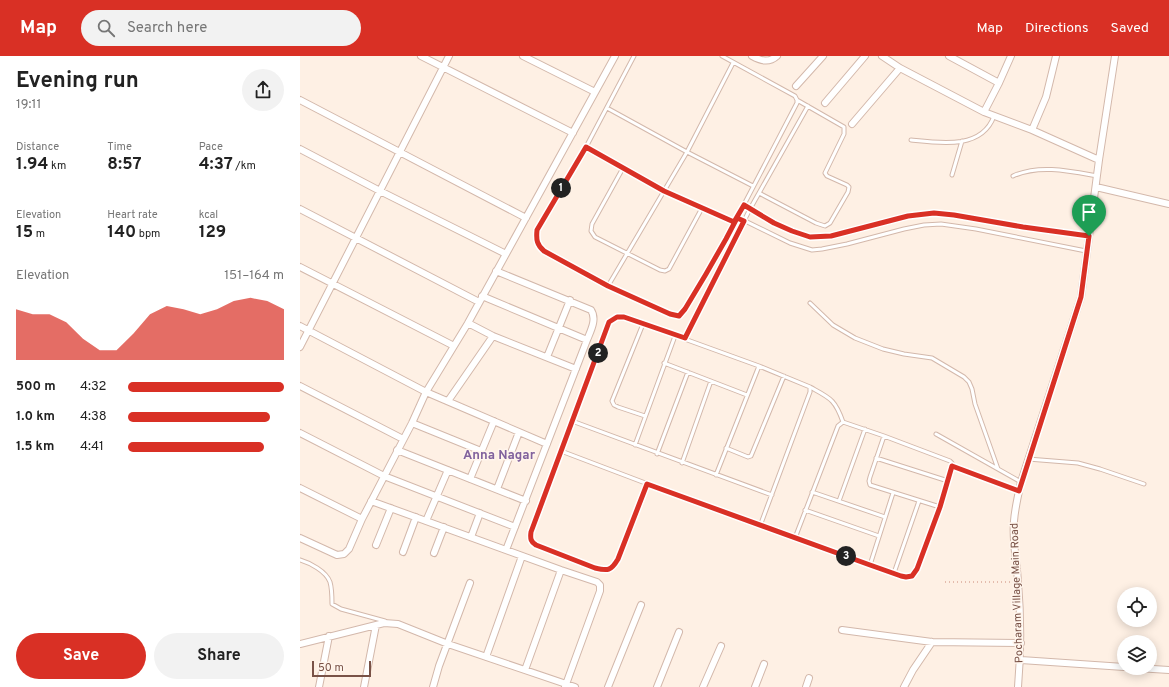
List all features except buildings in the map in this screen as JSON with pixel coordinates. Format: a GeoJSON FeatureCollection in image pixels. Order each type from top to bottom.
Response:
{"type":"FeatureCollection","features":[{"type":"Feature","properties":{"kind":"street"},"geometry":{"type":"LineString","coordinates":[[421,56],[573,133]]}},
{"type":"Feature","properties":{"kind":"street"},"geometry":{"type":"LineString","coordinates":[[300,347],[449,56]]}},
{"type":"Feature","properties":{"kind":"street"},"geometry":{"type":"LineString","coordinates":[[523,56],[595,92]]}},
{"type":"Feature","properties":{"kind":"street"},"geometry":{"type":"LineString","coordinates":[[300,538],[338,555],[344,554],[349,549],[362,519],[412,423],[426,392],[468,323],[615,56]]}},
{"type":"Feature","properties":{"kind":"street"},"geometry":{"type":"LineString","coordinates":[[752,56],[758,60],[764,61],[772,60],[777,56]]}},
{"type":"Feature","properties":{"kind":"street"},"geometry":{"type":"LineString","coordinates":[[796,86],[823,56]]}},
{"type":"Feature","properties":{"kind":"street"},"geometry":{"type":"LineString","coordinates":[[825,104],[865,56]]}},
{"type":"Feature","properties":{"kind":"street"},"geometry":{"type":"LineString","coordinates":[[882,56],[900,68],[984,112],[1032,130],[1099,160]]}},
{"type":"Feature","properties":{"kind":"street"},"geometry":{"type":"LineString","coordinates":[[949,56],[999,83]]}},
{"type":"Feature","properties":{"kind":"street"},"geometry":{"type":"LineString","coordinates":[[1032,130],[1046,98],[1056,56]]}},
{"type":"Feature","properties":{"kind":"street","name":"Pocharam Village Main Road"},"geometry":{"type":"LineString","coordinates":[[1018,687],[1021,644],[1018,582],[1014,543],[1014,522],[1019,491],[1028,458],[1081,297],[1086,251],[1115,56]]}},
{"type":"Feature","properties":{"kind":"street"},"geometry":{"type":"LineString","coordinates":[[984,112],[999,83],[1009,57]]}},
{"type":"Feature","properties":{"kind":"street"},"geometry":{"type":"LineString","coordinates":[[852,124],[900,68]]}},
{"type":"Feature","properties":{"kind":"street"},"geometry":{"type":"LineString","coordinates":[[300,100],[526,218]]}},
{"type":"Feature","properties":{"kind":"street"},"geometry":{"type":"LineString","coordinates":[[300,149],[506,254]]}},
{"type":"Feature","properties":{"kind":"street"},"geometry":{"type":"LineString","coordinates":[[1096,187],[1169,204]]}},
{"type":"Feature","properties":{"kind":"street"},"geometry":{"type":"LineString","coordinates":[[300,209],[356,239],[480,299],[587,340]]}},
{"type":"Feature","properties":{"kind":"street"},"geometry":{"type":"LineString","coordinates":[[300,267],[454,346]]}},
{"type":"Feature","properties":{"kind":"street"},"geometry":{"type":"LineString","coordinates":[[496,271],[570,300],[591,310],[593,312],[594,320],[506,550]]}},
{"type":"Feature","properties":{"kind":"street"},"geometry":{"type":"LineString","coordinates":[[547,357],[570,300]]}},
{"type":"Feature","properties":{"kind":"street"},"geometry":{"type":"LineString","coordinates":[[468,323],[492,336],[576,369]]}},
{"type":"Feature","properties":{"kind":"street"},"geometry":{"type":"LineString","coordinates":[[300,326],[426,392],[547,444]]}},
{"type":"Feature","properties":{"kind":"street"},"geometry":{"type":"LineString","coordinates":[[448,402],[492,336]]}},
{"type":"Feature","properties":{"kind":"street"},"geometry":{"type":"LineString","coordinates":[[300,386],[403,439]]}},
{"type":"Feature","properties":{"kind":"street"},"geometry":{"type":"LineString","coordinates":[[470,479],[494,421]]}},
{"type":"Feature","properties":{"kind":"street"},"geometry":{"type":"LineString","coordinates":[[412,423],[481,451]]}},
{"type":"Feature","properties":{"kind":"street"},"geometry":{"type":"LineString","coordinates":[[497,489],[519,432]]}},
{"type":"Feature","properties":{"kind":"street"},"geometry":{"type":"LineString","coordinates":[[300,433],[384,476],[515,527]]}},
{"type":"Feature","properties":{"kind":"street"},"geometry":{"type":"LineString","coordinates":[[398,450],[526,500]]}},
{"type":"Feature","properties":{"kind":"street"},"geometry":{"type":"LineString","coordinates":[[426,521],[448,470]]}},
{"type":"Feature","properties":{"kind":"street"},"geometry":{"type":"LineString","coordinates":[[300,488],[362,519]]}},
{"type":"Feature","properties":{"kind":"street"},"geometry":{"type":"LineString","coordinates":[[371,501],[597,582],[600,587],[565,686]]}},
{"type":"Feature","properties":{"kind":"street"},"geometry":{"type":"LineString","coordinates":[[376,545],[391,508]]}},
{"type":"Feature","properties":{"kind":"street"},"geometry":{"type":"LineString","coordinates":[[471,537],[480,513]]}},
{"type":"Feature","properties":{"kind":"street"},"geometry":{"type":"LineString","coordinates":[[403,552],[416,517]]}},
{"type":"Feature","properties":{"kind":"street"},"geometry":{"type":"LineString","coordinates":[[434,553],[444,527]]}},
{"type":"Feature","properties":{"kind":"street"},"geometry":{"type":"LineString","coordinates":[[486,657],[522,556]]}},
{"type":"Feature","properties":{"kind":"street"},"geometry":{"type":"LineString","coordinates":[[525,670],[560,570]]}},
{"type":"Feature","properties":{"kind":"street"},"geometry":{"type":"LineString","coordinates":[[433,687],[439,666],[470,583]]}},
{"type":"Feature","properties":{"kind":"street"},"geometry":{"type":"LineString","coordinates":[[608,687],[641,605]]}},
{"type":"Feature","properties":{"kind":"street"},"geometry":{"type":"LineString","coordinates":[[300,644],[376,625],[391,623],[398,624],[448,644],[525,670],[565,686],[575,687]]}},
{"type":"Feature","properties":{"kind":"street"},"geometry":{"type":"LineString","coordinates":[[364,687],[376,625]]}},
{"type":"Feature","properties":{"kind":"street"},"geometry":{"type":"LineString","coordinates":[[842,630],[932,642],[1021,644]]}},
{"type":"Feature","properties":{"kind":"street"},"geometry":{"type":"LineString","coordinates":[[657,687],[679,632]]}},
{"type":"Feature","properties":{"kind":"street"},"geometry":{"type":"LineString","coordinates":[[319,687],[329,636]]}},
{"type":"Feature","properties":{"kind":"street"},"geometry":{"type":"LineString","coordinates":[[904,687],[913,670],[932,642]]}},
{"type":"Feature","properties":{"kind":"street"},"geometry":{"type":"LineString","coordinates":[[704,687],[721,646]]}},
{"type":"Feature","properties":{"kind":"street"},"geometry":{"type":"LineString","coordinates":[[1021,660],[1117,667]]}},
{"type":"Feature","properties":{"kind":"street"},"geometry":{"type":"LineString","coordinates":[[755,687],[764,664]]}},
{"type":"Feature","properties":{"kind":"street"},"geometry":{"type":"LineString","coordinates":[[1157,669],[1169,670]]}},
{"type":"Feature","properties":{"kind":"street"},"geometry":{"type":"LineString","coordinates":[[806,687],[809,678]]}},
{"type":"Feature","properties":{"kind":"lane"},"geometry":{"type":"LineString","coordinates":[[634,56],[586,147],[537,230],[536,238],[538,246],[544,251],[608,286],[670,314],[679,316],[685,309],[726,239],[797,100]]}},
{"type":"Feature","properties":{"kind":"lane"},"geometry":{"type":"LineString","coordinates":[[722,56],[795,96],[797,100],[844,127],[844,134],[825,173],[827,176],[847,185],[849,188],[830,223],[825,226],[816,223],[759,193]]}},
{"type":"Feature","properties":{"kind":"lane"},"geometry":{"type":"LineString","coordinates":[[608,286],[687,152],[733,63]]}},
{"type":"Feature","properties":{"kind":"lane"},"geometry":{"type":"LineString","coordinates":[[685,338],[750,209],[808,106]]}},
{"type":"Feature","properties":{"kind":"lane"},"geometry":{"type":"LineString","coordinates":[[607,108],[753,186]]}},
{"type":"Feature","properties":{"kind":"lane"},"geometry":{"type":"LineString","coordinates":[[911,140],[953,143],[973,138],[988,128],[994,116]]}},
{"type":"Feature","properties":{"kind":"lane"},"geometry":{"type":"LineString","coordinates":[[952,175],[962,141]]}},
{"type":"Feature","properties":{"kind":"lane"},"geometry":{"type":"LineString","coordinates":[[586,147],[664,191],[734,222]]}},
{"type":"Feature","properties":{"kind":"lane"},"geometry":{"type":"LineString","coordinates":[[623,168],[592,224],[591,231],[595,237],[627,254],[660,270],[669,269],[702,208]]}},
{"type":"Feature","properties":{"kind":"lane"},"geometry":{"type":"LineString","coordinates":[[1013,176],[1021,172],[1055,170],[1064,170],[1097,176]]}},
{"type":"Feature","properties":{"kind":"lane"},"geometry":{"type":"LineString","coordinates":[[744,205],[774,223],[810,237],[831,236],[908,216],[934,213],[1089,236]]}},
{"type":"Feature","properties":{"kind":"lane"},"geometry":{"type":"LineString","coordinates":[[737,218],[790,243],[812,250],[847,244],[910,227],[941,224],[976,229],[1086,251]]}},
{"type":"Feature","properties":{"kind":"lane"},"geometry":{"type":"LineString","coordinates":[[810,303],[833,325],[855,338],[883,349],[932,358],[964,377],[969,382],[972,389],[975,404],[998,469]]}},
{"type":"Feature","properties":{"kind":"lane"},"geometry":{"type":"LineString","coordinates":[[647,484],[618,559],[611,569],[604,570],[595,568],[536,545],[532,542],[531,532],[609,322],[613,319],[620,317],[685,338],[810,387],[833,401],[837,406],[843,422]]}},
{"type":"Feature","properties":{"kind":"lane"},"geometry":{"type":"LineString","coordinates":[[643,324],[612,401],[614,405],[618,407],[645,416]]}},
{"type":"Feature","properties":{"kind":"lane"},"geometry":{"type":"LineString","coordinates":[[635,445],[675,336]]}},
{"type":"Feature","properties":{"kind":"lane"},"geometry":{"type":"LineString","coordinates":[[664,363],[747,395]]}},
{"type":"Feature","properties":{"kind":"lane"},"geometry":{"type":"LineString","coordinates":[[716,476],[759,366]]}},
{"type":"Feature","properties":{"kind":"lane"},"geometry":{"type":"LineString","coordinates":[[658,454],[688,372]]}},
{"type":"Feature","properties":{"kind":"lane"},"geometry":{"type":"LineString","coordinates":[[726,448],[748,457],[754,453],[784,376]]}},
{"type":"Feature","properties":{"kind":"lane"},"geometry":{"type":"LineString","coordinates":[[682,463],[711,381]]}},
{"type":"Feature","properties":{"kind":"lane"},"geometry":{"type":"LineString","coordinates":[[760,526],[810,392],[810,387]]}},
{"type":"Feature","properties":{"kind":"lane"},"geometry":{"type":"LineString","coordinates":[[572,421],[716,476],[772,495]]}},
{"type":"Feature","properties":{"kind":"lane"},"geometry":{"type":"LineString","coordinates":[[561,451],[760,526],[906,577],[912,576],[940,507],[952,466],[950,461],[843,422]]}},
{"type":"Feature","properties":{"kind":"lane"},"geometry":{"type":"LineString","coordinates":[[795,538],[838,426],[843,422]]}},
{"type":"Feature","properties":{"kind":"lane"},"geometry":{"type":"LineString","coordinates":[[839,501],[864,429]]}},
{"type":"Feature","properties":{"kind":"lane"},"geometry":{"type":"LineString","coordinates":[[936,434],[1021,482]]}},
{"type":"Feature","properties":{"kind":"lane"},"geometry":{"type":"LineString","coordinates":[[884,436],[869,483],[872,486],[940,507]]}},
{"type":"Feature","properties":{"kind":"lane"},"geometry":{"type":"LineString","coordinates":[[876,458],[948,481]]}},
{"type":"Feature","properties":{"kind":"lane"},"geometry":{"type":"LineString","coordinates":[[1028,458],[1078,463],[1144,484]]}},
{"type":"Feature","properties":{"kind":"lane"},"geometry":{"type":"LineString","coordinates":[[952,466],[1019,491]]}},
{"type":"Feature","properties":{"kind":"lane"},"geometry":{"type":"LineString","coordinates":[[812,492],[885,517]]}},
{"type":"Feature","properties":{"kind":"lane"},"geometry":{"type":"LineString","coordinates":[[870,565],[893,493]]}},
{"type":"Feature","properties":{"kind":"lane"},"geometry":{"type":"LineString","coordinates":[[894,573],[919,501]]}},
{"type":"Feature","properties":{"kind":"lane"},"geometry":{"type":"LineString","coordinates":[[805,510],[879,536]]}},
{"type":"Feature","properties":{"kind":"lane"},"geometry":{"type":"LineString","coordinates":[[300,560],[307,562],[320,570],[329,580],[332,589],[332,604],[341,609],[391,623]]}},
{"type":"Feature","properties":{"kind":"path"},"geometry":{"type":"LineString","coordinates":[[945,582],[1018,582]]}},
{"type":"Feature","properties":{"kind":"district","name":"Anna Nagar"},"geometry":{"type":"Point","coordinates":[499,456]}},
{"type":"Feature","properties":{"kind":"route"},"geometry":{"type":"LineString","coordinates":[[1089,236],[934,213],[908,216],[831,236],[810,237],[774,223],[744,205],[734,222],[664,191],[586,147],[537,230],[536,238],[538,246],[544,251],[608,286],[670,314],[679,316],[682,314],[706,274],[734,222],[737,218],[744,221],[685,338],[675,336],[624,317],[617,317],[609,322],[531,532],[530,536],[532,542],[536,545],[595,568],[604,570],[611,569],[618,559],[647,484],[901,576],[912,576],[917,569],[940,507],[952,466],[1019,491],[1081,297],[1089,236]]}}]}
